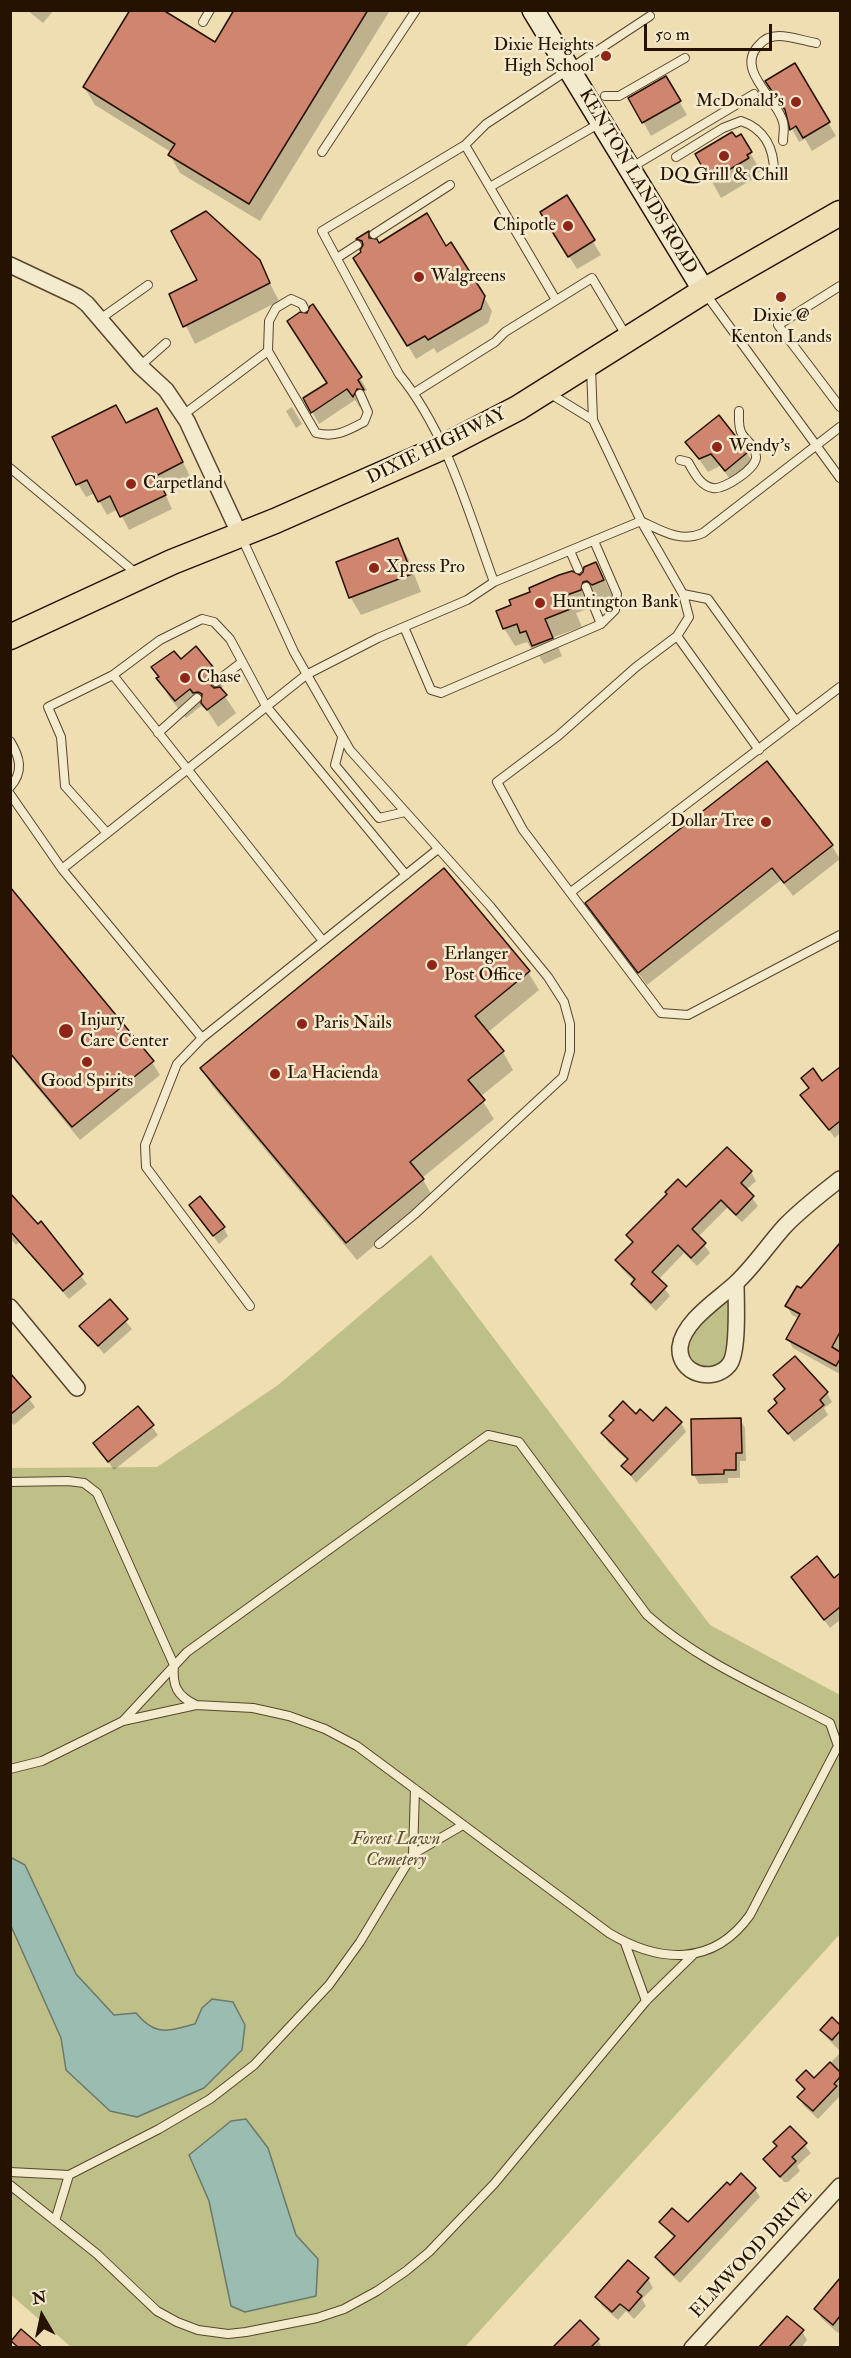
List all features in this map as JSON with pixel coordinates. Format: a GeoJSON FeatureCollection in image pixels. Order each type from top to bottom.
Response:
{"type":"FeatureCollection","features":[{"type":"Feature","properties":{"kind":"main road","name":"KENTON LANDS ROAD"},"geometry":{"type":"LineString","coordinates":[[533,10],[704,291]]}},
{"type":"Feature","properties":{"kind":"main road","name":"DIXIE HIGHWAY"},"geometry":{"type":"LineString","coordinates":[[10,637],[140,577],[443,447],[518,408],[704,291],[840,213]]}},
{"type":"Feature","properties":{"kind":"street"},"geometry":{"type":"LineString","coordinates":[[10,265],[78,297],[140,366],[166,390],[203,452],[240,535]]}},
{"type":"Feature","properties":{"kind":"street"},"geometry":{"type":"LineString","coordinates":[[736,1283],[733,1358],[730,1364],[714,1375],[695,1373],[682,1361],[680,1353],[681,1341],[693,1324],[714,1300],[736,1283],[785,1226],[840,1179]]}},
{"type":"Feature","properties":{"kind":"street"},"geometry":{"type":"LineString","coordinates":[[10,1307],[77,1388]]}},
{"type":"Feature","properties":{"kind":"street","name":"ELMWOOD DRIVE"},"geometry":{"type":"LineString","coordinates":[[692,2348],[840,2186]]}},
{"type":"Feature","properties":{"kind":"lane"},"geometry":{"type":"LineString","coordinates":[[203,22],[210,10]]}},
{"type":"Feature","properties":{"kind":"lane"},"geometry":{"type":"LineString","coordinates":[[322,152],[416,10]]}},
{"type":"Feature","properties":{"kind":"lane"},"geometry":{"type":"LineString","coordinates":[[494,582],[443,447],[414,393],[399,374],[322,231],[465,145],[486,124],[650,16]]}},
{"type":"Feature","properties":{"kind":"lane"},"geometry":{"type":"LineString","coordinates":[[783,141],[783,121],[755,76],[751,63],[753,52],[770,37],[781,36],[816,43]]}},
{"type":"Feature","properties":{"kind":"lane"},"geometry":{"type":"LineString","coordinates":[[605,96],[619,96],[685,58]]}},
{"type":"Feature","properties":{"kind":"lane"},"geometry":{"type":"LineString","coordinates":[[629,168],[754,94]]}},
{"type":"Feature","properties":{"kind":"lane"},"geometry":{"type":"LineString","coordinates":[[676,157],[723,128],[741,121],[759,130],[774,156],[774,172]]}},
{"type":"Feature","properties":{"kind":"lane"},"geometry":{"type":"LineString","coordinates":[[490,188],[601,122]]}},
{"type":"Feature","properties":{"kind":"lane"},"geometry":{"type":"LineString","coordinates":[[465,145],[556,300]]}},
{"type":"Feature","properties":{"kind":"lane"},"geometry":{"type":"LineString","coordinates":[[374,234],[450,185]]}},
{"type":"Feature","properties":{"kind":"lane"},"geometry":{"type":"LineString","coordinates":[[337,258],[357,245]]}},
{"type":"Feature","properties":{"kind":"lane"},"geometry":{"type":"LineString","coordinates":[[414,393],[591,278],[628,339]]}},
{"type":"Feature","properties":{"kind":"lane"},"geometry":{"type":"LineString","coordinates":[[100,319],[148,285]]}},
{"type":"Feature","properties":{"kind":"lane"},"geometry":{"type":"LineString","coordinates":[[840,286],[778,325],[840,407]]}},
{"type":"Feature","properties":{"kind":"lane"},"geometry":{"type":"LineString","coordinates":[[704,291],[840,478]]}},
{"type":"Feature","properties":{"kind":"lane"},"geometry":{"type":"LineString","coordinates":[[304,308],[302,304],[291,299],[276,309],[269,321],[268,351],[316,433],[328,436],[343,433],[364,422],[368,412],[360,394]]}},
{"type":"Feature","properties":{"kind":"lane"},"geometry":{"type":"LineString","coordinates":[[140,366],[166,344]]}},
{"type":"Feature","properties":{"kind":"lane"},"geometry":{"type":"LineString","coordinates":[[183,415],[268,351]]}},
{"type":"Feature","properties":{"kind":"lane"},"geometry":{"type":"LineString","coordinates":[[591,363],[593,420],[641,521],[683,594],[689,617],[677,636],[636,667],[558,736],[497,782],[523,830],[661,1014],[688,1015],[840,935]]}},
{"type":"Feature","properties":{"kind":"lane"},"geometry":{"type":"LineString","coordinates":[[546,391],[593,420]]}},
{"type":"Feature","properties":{"kind":"lane"},"geometry":{"type":"LineString","coordinates":[[680,460],[688,462],[702,483],[714,488],[726,486],[754,465],[757,459],[755,449],[740,432],[739,411]]}},
{"type":"Feature","properties":{"kind":"lane"},"geometry":{"type":"LineString","coordinates":[[62,869],[306,675],[378,638],[467,600],[494,582],[641,521],[668,534],[682,537],[693,537],[703,533],[840,427]]}},
{"type":"Feature","properties":{"kind":"lane"},"geometry":{"type":"LineString","coordinates":[[10,468],[140,577]]}},
{"type":"Feature","properties":{"kind":"lane"},"geometry":{"type":"LineString","coordinates":[[240,535],[306,675],[350,750],[490,906],[551,982],[564,1002],[570,1024],[570,1051],[563,1077],[415,1214],[379,1244]]}},
{"type":"Feature","properties":{"kind":"lane"},"geometry":{"type":"LineString","coordinates":[[404,627],[431,690],[441,693],[601,624],[615,610],[617,594],[594,541]]}},
{"type":"Feature","properties":{"kind":"lane"},"geometry":{"type":"LineString","coordinates":[[570,551],[578,569]]}},
{"type":"Feature","properties":{"kind":"lane"},"geometry":{"type":"LineString","coordinates":[[586,587],[601,624]]}},
{"type":"Feature","properties":{"kind":"lane"},"geometry":{"type":"LineString","coordinates":[[683,594],[708,599],[796,721]]}},
{"type":"Feature","properties":{"kind":"lane"},"geometry":{"type":"LineString","coordinates":[[107,833],[65,786],[61,737],[48,706],[113,675],[160,640],[202,619],[214,622],[230,639],[266,706],[406,875]]}},
{"type":"Feature","properties":{"kind":"lane"},"geometry":{"type":"LineString","coordinates":[[677,636],[759,750]]}},
{"type":"Feature","properties":{"kind":"lane"},"geometry":{"type":"LineString","coordinates":[[216,682],[243,662]]}},
{"type":"Feature","properties":{"kind":"lane"},"geometry":{"type":"LineString","coordinates":[[113,675],[323,941]]}},
{"type":"Feature","properties":{"kind":"lane"},"geometry":{"type":"LineString","coordinates":[[571,892],[840,687]]}},
{"type":"Feature","properties":{"kind":"lane"},"geometry":{"type":"LineString","coordinates":[[158,733],[197,698]]}},
{"type":"Feature","properties":{"kind":"lane"},"geometry":{"type":"LineString","coordinates":[[342,738],[335,765],[379,818],[405,812]]}},
{"type":"Feature","properties":{"kind":"lane"},"geometry":{"type":"LineString","coordinates":[[10,741],[21,767],[19,778],[10,787]]}},
{"type":"Feature","properties":{"kind":"lane"},"geometry":{"type":"LineString","coordinates":[[10,794],[62,869],[202,1038]]}},
{"type":"Feature","properties":{"kind":"lane"},"geometry":{"type":"LineString","coordinates":[[250,1306],[146,1167],[145,1145],[177,1064],[202,1038],[438,849]]}},
{"type":"Feature","properties":{"kind":"lane"},"geometry":{"type":"LineString","coordinates":[[10,1769],[42,1761],[123,1720],[196,1705],[253,1708],[290,1716],[325,1729],[357,1746],[626,1943],[677,1956],[693,1955],[714,1948],[742,1926],[750,1915],[838,1746],[830,1723],[701,1655],[668,1634],[647,1615],[519,1442],[488,1434],[187,1652],[123,1720]]}},
{"type":"Feature","properties":{"kind":"lane"},"geometry":{"type":"LineString","coordinates":[[10,1482],[84,1483],[97,1493],[174,1665],[173,1678],[176,1690],[184,1699],[196,1705]]}},
{"type":"Feature","properties":{"kind":"lane"},"geometry":{"type":"LineString","coordinates":[[413,1854],[415,1789]]}},
{"type":"Feature","properties":{"kind":"lane"},"geometry":{"type":"LineString","coordinates":[[10,2172],[69,2175],[159,2129],[210,2099],[254,2065],[329,1985],[360,1942],[413,1854],[463,1825]]}},
{"type":"Feature","properties":{"kind":"lane"},"geometry":{"type":"LineString","coordinates":[[626,1943],[646,2001]]}},
{"type":"Feature","properties":{"kind":"lane"},"geometry":{"type":"LineString","coordinates":[[10,2185],[98,2254],[158,2311],[198,2330],[228,2334],[246,2332],[317,2318],[344,2309],[406,2271],[429,2252],[494,2184],[646,2001],[693,1955]]}},
{"type":"Feature","properties":{"kind":"lane"},"geometry":{"type":"LineString","coordinates":[[55,2221],[69,2175]]}},
{"type":"Feature","properties":{"kind":"green space","name":"Forest Lawn Cemetery"},"geometry":{"type":"Polygon","coordinates":[[[431,1255],[710,1625],[840,1695],[840,1934],[465,2347],[71,2347],[11,2295],[11,1468],[157,1467],[278,1385],[431,1255]]]}},
{"type":"Feature","properties":{"kind":"green space"},"geometry":{"type":"Polygon","coordinates":[[[730,1295],[725,1354],[717,1366],[703,1367],[696,1363],[687,1350],[690,1334],[730,1295]]]}},
{"type":"Feature","properties":{"kind":"water"},"geometry":{"type":"Polygon","coordinates":[[[10,1857],[25,1865],[76,1974],[114,2015],[136,2013],[150,2026],[169,2030],[195,2024],[202,2008],[212,1999],[233,2002],[245,2025],[242,2050],[204,2088],[137,2117],[110,2111],[66,2070],[61,2038],[11,1926],[10,1857]]]}},
{"type":"Feature","properties":{"kind":"water"},"geometry":{"type":"Polygon","coordinates":[[[246,2119],[268,2148],[296,2235],[318,2259],[316,2296],[245,2312],[231,2306],[209,2201],[189,2155],[231,2121],[246,2119]]]}},
{"type":"Feature","properties":{"kind":"building"},"geometry":{"type":"Polygon","coordinates":[[[130,10],[163,10],[215,42],[234,10],[368,10],[249,204],[168,155],[175,144],[83,87],[130,10]]]}},
{"type":"Feature","properties":{"kind":"building","name":"McDonald's"},"geometry":{"type":"Polygon","coordinates":[[[795,63],[830,122],[803,138],[796,126],[790,130],[785,110],[765,81],[795,63]]]}},
{"type":"Feature","properties":{"kind":"building"},"geometry":{"type":"Polygon","coordinates":[[[666,76],[681,101],[642,123],[628,98],[666,76]]]}},
{"type":"Feature","properties":{"kind":"building"},"geometry":{"type":"Polygon","coordinates":[[[732,132],[736,137],[741,134],[752,152],[747,155],[749,158],[710,181],[695,154],[732,132]]]}},
{"type":"Feature","properties":{"kind":"building","name":"Chipotle"},"geometry":{"type":"Polygon","coordinates":[[[567,195],[595,240],[568,257],[540,212],[567,195]]]}},
{"type":"Feature","properties":{"kind":"building"},"geometry":{"type":"Polygon","coordinates":[[[206,211],[260,260],[270,283],[183,327],[169,294],[197,280],[171,231],[206,211]]]}},
{"type":"Feature","properties":{"kind":"building","name":"Walgreens"},"geometry":{"type":"Polygon","coordinates":[[[427,213],[446,246],[451,242],[485,296],[481,309],[428,340],[425,336],[407,346],[353,258],[361,252],[363,245],[362,241],[356,239],[369,231],[369,238],[377,239],[379,243],[427,213]]]}},
{"type":"Feature","properties":{"kind":"building"},"geometry":{"type":"Polygon","coordinates":[[[313,304],[362,377],[358,380],[364,390],[357,389],[353,397],[347,389],[311,413],[303,398],[327,383],[287,321],[300,312],[307,313],[313,304]]]}},
{"type":"Feature","properties":{"kind":"building"},"geometry":{"type":"Polygon","coordinates":[[[116,405],[126,423],[157,408],[183,462],[156,476],[166,495],[120,517],[110,496],[98,502],[87,480],[76,485],[52,437],[116,405]]]}},
{"type":"Feature","properties":{"kind":"building","name":"Wendy's"},"geometry":{"type":"Polygon","coordinates":[[[719,415],[748,452],[725,471],[711,454],[699,459],[685,442],[719,415]]]}},
{"type":"Feature","properties":{"kind":"building","name":"Xpress Pro"},"geometry":{"type":"Polygon","coordinates":[[[398,538],[412,574],[349,598],[336,562],[398,538]]]}},
{"type":"Feature","properties":{"kind":"building","name":"Huntington Bank"},"geometry":{"type":"Polygon","coordinates":[[[596,562],[604,580],[592,585],[587,581],[583,582],[581,590],[567,595],[573,608],[545,619],[553,638],[532,646],[526,631],[520,633],[517,624],[503,629],[496,611],[511,605],[509,600],[530,592],[529,588],[559,575],[572,571],[580,575],[584,567],[596,562]]]}},
{"type":"Feature","properties":{"kind":"building","name":"Chase"},"geometry":{"type":"Polygon","coordinates":[[[196,646],[214,668],[208,672],[212,677],[211,685],[214,688],[220,687],[227,695],[207,710],[201,703],[202,694],[193,693],[190,689],[175,701],[156,678],[159,677],[151,667],[174,651],[181,659],[196,646]]]}},
{"type":"Feature","properties":{"kind":"building"},"geometry":{"type":"Polygon","coordinates":[[[767,761],[833,845],[784,883],[772,868],[638,973],[585,903],[767,761]]]}},
{"type":"Feature","properties":{"kind":"building"},"geometry":{"type":"Polygon","coordinates":[[[444,868],[530,971],[475,1016],[504,1051],[468,1080],[485,1100],[410,1162],[424,1179],[346,1243],[200,1068],[444,868]]]}},
{"type":"Feature","properties":{"kind":"building"},"geometry":{"type":"Polygon","coordinates":[[[10,887],[154,1061],[72,1127],[10,1053],[10,887]]]}},
{"type":"Feature","properties":{"kind":"building"},"geometry":{"type":"Polygon","coordinates":[[[840,1067],[840,1121],[829,1130],[800,1095],[809,1088],[801,1078],[813,1068],[822,1081],[840,1067]]]}},
{"type":"Feature","properties":{"kind":"building"},"geometry":{"type":"Polygon","coordinates":[[[727,1147],[752,1171],[741,1183],[754,1196],[736,1215],[721,1200],[692,1229],[706,1243],[691,1258],[678,1245],[652,1272],[667,1286],[651,1303],[631,1284],[635,1279],[615,1260],[633,1242],[626,1235],[667,1194],[665,1192],[678,1179],[686,1187],[727,1147]]]}},
{"type":"Feature","properties":{"kind":"building"},"geometry":{"type":"Polygon","coordinates":[[[10,1193],[38,1224],[41,1221],[83,1274],[63,1291],[10,1231],[10,1193]]]}},
{"type":"Feature","properties":{"kind":"building"},"geometry":{"type":"Polygon","coordinates":[[[200,1196],[225,1227],[213,1236],[189,1205],[200,1196]]]}},
{"type":"Feature","properties":{"kind":"building"},"geometry":{"type":"Polygon","coordinates":[[[840,1243],[840,1332],[832,1347],[840,1352],[840,1359],[836,1366],[786,1339],[800,1314],[785,1306],[797,1286],[801,1288],[840,1243]]]}},
{"type":"Feature","properties":{"kind":"building"},"geometry":{"type":"Polygon","coordinates":[[[110,1299],[128,1319],[98,1346],[79,1326],[110,1299]]]}},
{"type":"Feature","properties":{"kind":"building"},"geometry":{"type":"Polygon","coordinates":[[[795,1356],[828,1392],[820,1400],[824,1405],[788,1434],[768,1411],[777,1403],[774,1399],[785,1389],[773,1375],[795,1356]]]}},
{"type":"Feature","properties":{"kind":"building"},"geometry":{"type":"Polygon","coordinates":[[[10,1373],[31,1397],[10,1415],[10,1373]]]}},
{"type":"Feature","properties":{"kind":"building"},"geometry":{"type":"Polygon","coordinates":[[[623,1401],[636,1414],[640,1409],[653,1421],[666,1407],[682,1422],[631,1475],[621,1466],[628,1459],[601,1433],[614,1420],[609,1416],[623,1401]]]}},
{"type":"Feature","properties":{"kind":"building"},"geometry":{"type":"Polygon","coordinates":[[[138,1406],[154,1425],[108,1462],[93,1443],[138,1406]]]}},
{"type":"Feature","properties":{"kind":"building"},"geometry":{"type":"Polygon","coordinates":[[[741,1418],[742,1453],[736,1453],[736,1470],[724,1470],[724,1474],[692,1475],[691,1419],[741,1418]]]}},
{"type":"Feature","properties":{"kind":"building"},"geometry":{"type":"Polygon","coordinates":[[[817,1556],[834,1578],[840,1573],[840,1607],[824,1620],[791,1577],[817,1556]]]}},
{"type":"Feature","properties":{"kind":"building"},"geometry":{"type":"Polygon","coordinates":[[[832,2017],[840,2025],[840,2031],[832,2040],[820,2030],[832,2017]]]}},
{"type":"Feature","properties":{"kind":"building"},"geometry":{"type":"Polygon","coordinates":[[[830,2062],[840,2072],[840,2077],[834,2084],[837,2086],[813,2111],[797,2097],[805,2089],[796,2080],[806,2070],[814,2078],[830,2062]]]}},
{"type":"Feature","properties":{"kind":"building"},"geometry":{"type":"Polygon","coordinates":[[[790,2126],[807,2143],[792,2157],[796,2161],[780,2177],[763,2159],[777,2146],[773,2142],[790,2126]]]}},
{"type":"Feature","properties":{"kind":"building"},"geometry":{"type":"Polygon","coordinates":[[[741,2173],[756,2188],[674,2275],[655,2257],[675,2236],[659,2222],[672,2208],[688,2222],[727,2182],[730,2185],[741,2173]]]}},
{"type":"Feature","properties":{"kind":"building"},"geometry":{"type":"Polygon","coordinates":[[[628,2260],[649,2278],[637,2292],[642,2296],[629,2311],[620,2304],[612,2312],[595,2297],[628,2260]]]}},
{"type":"Feature","properties":{"kind":"building"},"geometry":{"type":"Polygon","coordinates":[[[840,2278],[840,2316],[833,2325],[814,2309],[840,2278]]]}},
{"type":"Feature","properties":{"kind":"building"},"geometry":{"type":"Polygon","coordinates":[[[787,2316],[804,2330],[788,2348],[758,2348],[787,2316]]]}},
{"type":"Feature","properties":{"kind":"building"},"geometry":{"type":"Polygon","coordinates":[[[580,2320],[599,2339],[590,2348],[552,2348],[580,2320]]]}},
{"type":"Feature","properties":{"kind":"building"},"geometry":{"type":"Polygon","coordinates":[[[21,2329],[43,2348],[19,2348],[11,2341],[21,2329]]]}},
{"type":"Feature","properties":{"kind":"place","name":"Dixie Heights High School"},"geometry":{"type":"Point","coordinates":[606,56]}},
{"type":"Feature","properties":{"kind":"place","name":"McDonald's"},"geometry":{"type":"Point","coordinates":[796,102]}},
{"type":"Feature","properties":{"kind":"place","name":"DQ Grill & Chill"},"geometry":{"type":"Point","coordinates":[724,156]}},
{"type":"Feature","properties":{"kind":"place","name":"Chipotle"},"geometry":{"type":"Point","coordinates":[568,226]}},
{"type":"Feature","properties":{"kind":"place","name":"Walgreens"},"geometry":{"type":"Point","coordinates":[419,277]}},
{"type":"Feature","properties":{"kind":"place","name":"Dixie @ Kenton Lands"},"geometry":{"type":"Point","coordinates":[781,297]}},
{"type":"Feature","properties":{"kind":"place","name":"Wendy's"},"geometry":{"type":"Point","coordinates":[717,447]}},
{"type":"Feature","properties":{"kind":"place","name":"Carpetland"},"geometry":{"type":"Point","coordinates":[131,484]}},
{"type":"Feature","properties":{"kind":"place","name":"Xpress Pro"},"geometry":{"type":"Point","coordinates":[374,568]}},
{"type":"Feature","properties":{"kind":"place","name":"Huntington Bank"},"geometry":{"type":"Point","coordinates":[540,603]}},
{"type":"Feature","properties":{"kind":"place","name":"Chase"},"geometry":{"type":"Point","coordinates":[185,678]}},
{"type":"Feature","properties":{"kind":"place","name":"Dollar Tree"},"geometry":{"type":"Point","coordinates":[766,822]}},
{"type":"Feature","properties":{"kind":"place","name":"Erlanger Post Office"},"geometry":{"type":"Point","coordinates":[432,965]}},
{"type":"Feature","properties":{"kind":"place","name":"Paris Nails"},"geometry":{"type":"Point","coordinates":[302,1024]}},
{"type":"Feature","properties":{"kind":"place","name":"Injury Care Center"},"geometry":{"type":"Point","coordinates":[66,1031]}},
{"type":"Feature","properties":{"kind":"place","name":"Good Spirits"},"geometry":{"type":"Point","coordinates":[87,1062]}},
{"type":"Feature","properties":{"kind":"place","name":"La Hacienda"},"geometry":{"type":"Point","coordinates":[275,1074]}}]}
